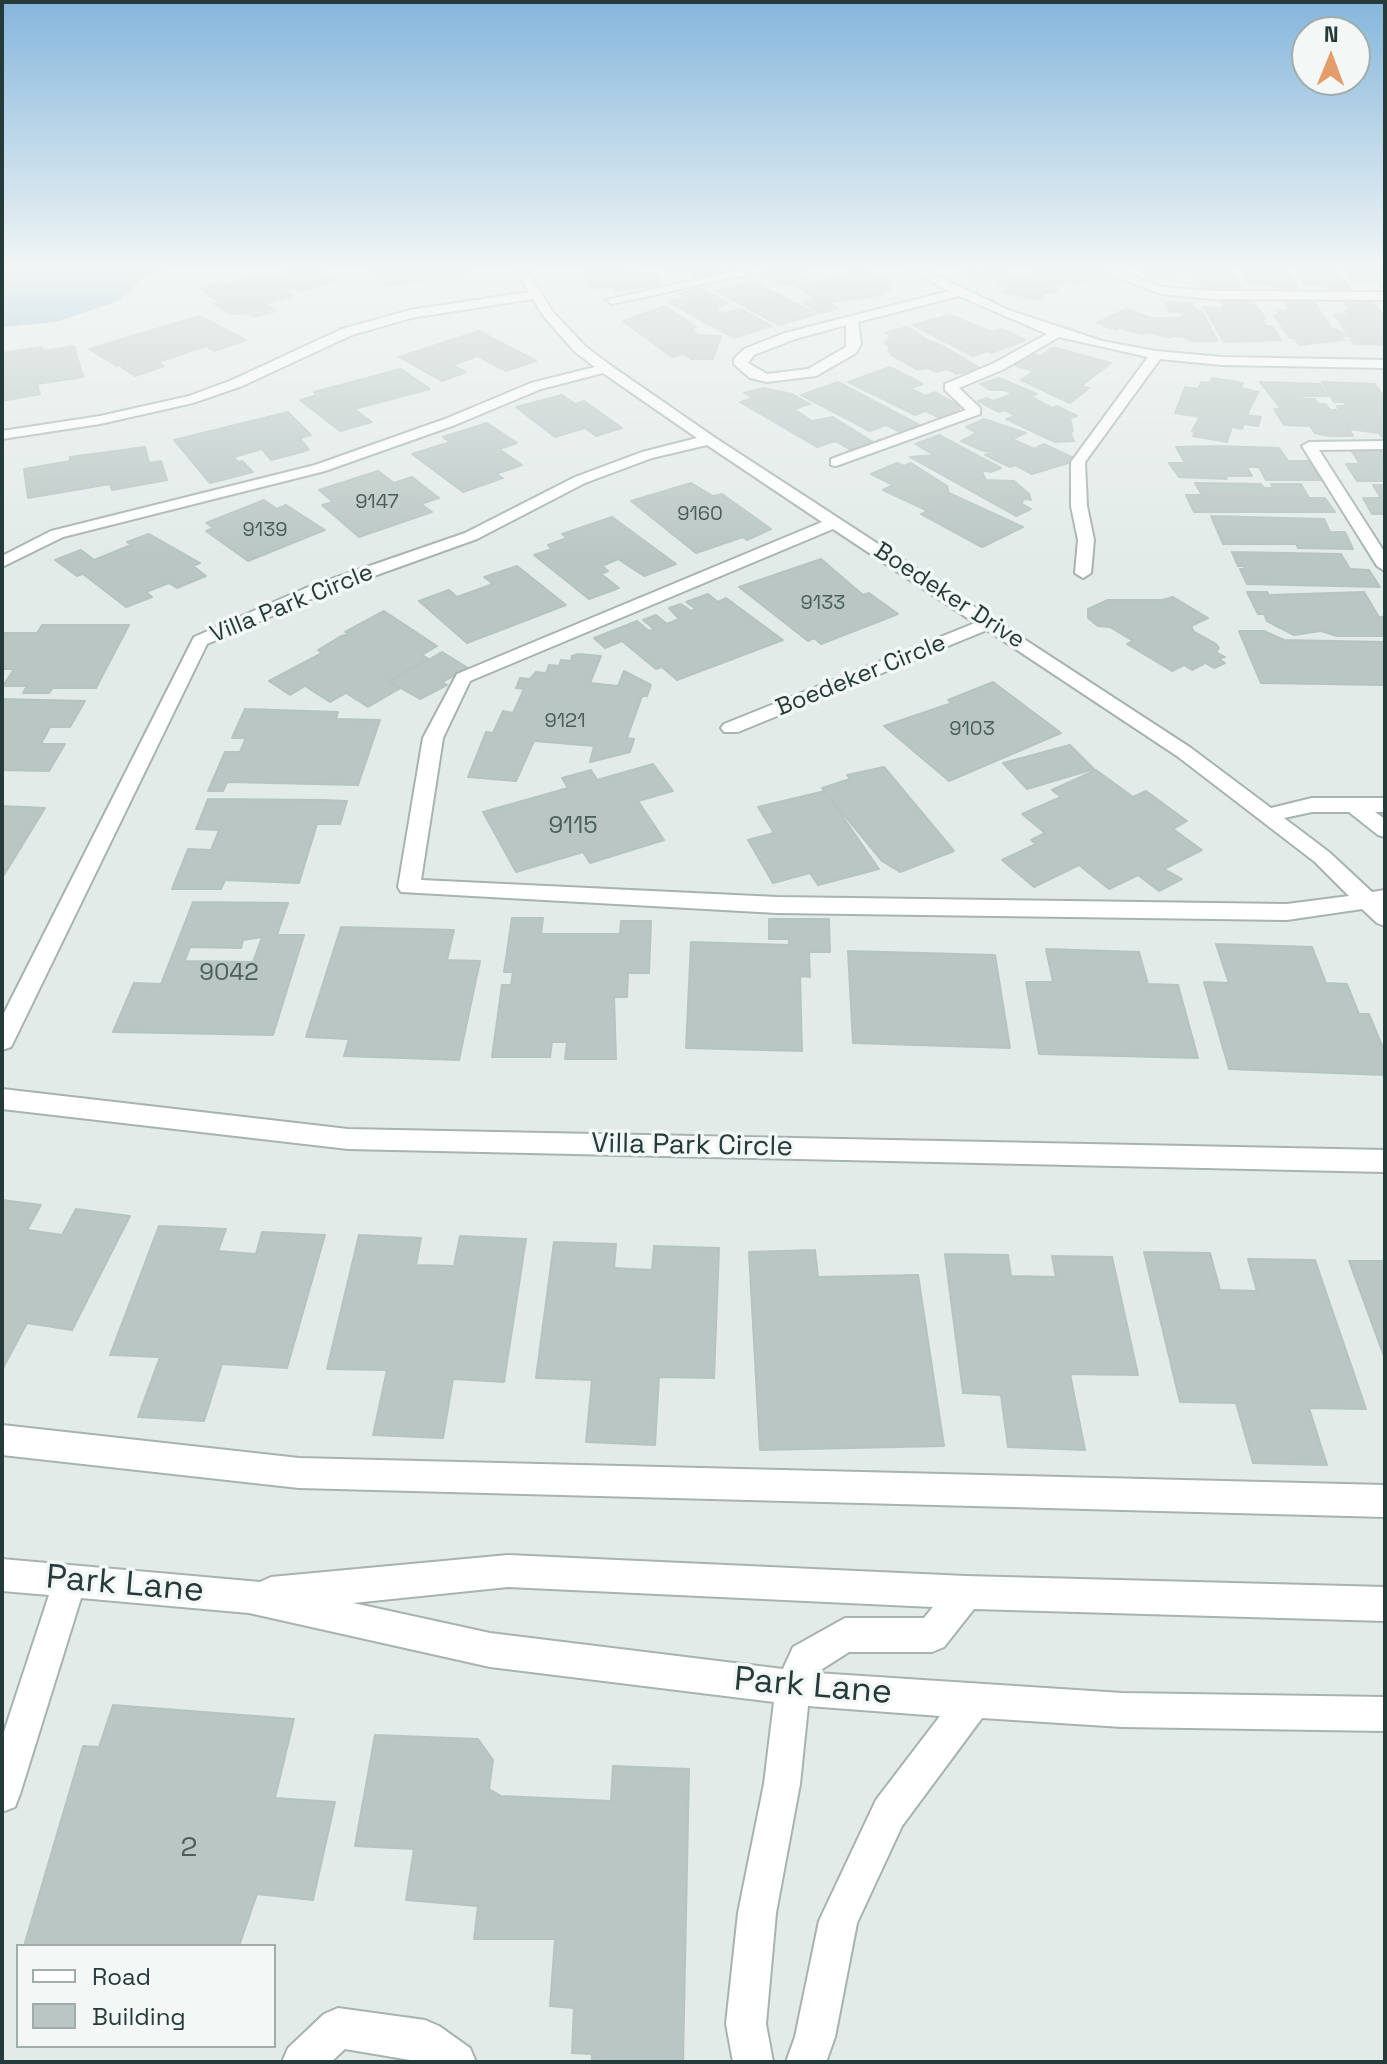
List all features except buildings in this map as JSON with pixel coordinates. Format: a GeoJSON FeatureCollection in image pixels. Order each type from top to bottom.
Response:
{"type":"FeatureCollection","features":[{"type":"Feature","properties":{"kind":"street"},"geometry":{"type":"LineString","coordinates":[[2,435],[100,420],[193,399],[273,366]]}},
{"type":"Feature","properties":{"kind":"street"},"geometry":{"type":"LineString","coordinates":[[744,366],[755,375],[767,378],[811,373],[823,366]]}},
{"type":"Feature","properties":{"kind":"street"},"geometry":{"type":"LineString","coordinates":[[836,462],[975,411],[950,387],[998,366]]}},
{"type":"Feature","properties":{"kind":"street"},"geometry":{"type":"LineString","coordinates":[[1083,573],[1086,540],[1079,506],[1078,462],[1148,366]]}},
{"type":"Feature","properties":{"kind":"street"},"geometry":{"type":"LineString","coordinates":[[2,562],[57,534],[320,468],[450,422],[536,386],[605,368]]}},
{"type":"Feature","properties":{"kind":"street","name":"Boedeker Drive"},"geometry":{"type":"LineString","coordinates":[[605,368],[709,440],[1184,752],[1269,815],[1380,906]]}},
{"type":"Feature","properties":{"kind":"street","name":"Villa Park Circle"},"geometry":{"type":"LineString","coordinates":[[2,1041],[200,641],[312,592],[471,536],[580,480],[647,455],[709,440]]}},
{"type":"Feature","properties":{"kind":"street"},"geometry":{"type":"LineString","coordinates":[[1385,445],[1309,446],[1385,566]]}},
{"type":"Feature","properties":{"kind":"street"},"geometry":{"type":"LineString","coordinates":[[835,522],[463,678],[433,738],[409,887],[777,905],[1287,912],[1380,906]]}},
{"type":"Feature","properties":{"kind":"street","name":"Boedeker Circle"},"geometry":{"type":"LineString","coordinates":[[731,728],[990,623]]}},
{"type":"Feature","properties":{"kind":"street"},"geometry":{"type":"LineString","coordinates":[[1353,804],[1385,830]]}},
{"type":"Feature","properties":{"kind":"street"},"geometry":{"type":"LineString","coordinates":[[1269,815],[1312,805],[1385,805]]}},
{"type":"Feature","properties":{"kind":"street","name":"Villa Park Circle"},"geometry":{"type":"LineString","coordinates":[[2,1099],[348,1139],[1385,1161]]}},
{"type":"Feature","properties":{"kind":"street"},"geometry":{"type":"LineString","coordinates":[[2,1440],[299,1473],[1385,1501]]}},
{"type":"Feature","properties":{"kind":"street","name":"Park Lane"},"geometry":{"type":"LineString","coordinates":[[249,1596],[508,1571],[966,1592],[1385,1604]]}},
{"type":"Feature","properties":{"kind":"street","name":"Park Lane"},"geometry":{"type":"LineString","coordinates":[[2,1575],[249,1596],[490,1650],[793,1687],[1122,1710],[1385,1714]]}},
{"type":"Feature","properties":{"kind":"street"},"geometry":{"type":"LineString","coordinates":[[2,1794],[70,1580]]}},
{"type":"Feature","properties":{"kind":"street"},"geometry":{"type":"LineString","coordinates":[[753,2062],[746,2024],[757,1913],[782,1784],[793,1687],[805,1659],[845,1635],[932,1635],[966,1592]]}},
{"type":"Feature","properties":{"kind":"street"},"geometry":{"type":"LineString","coordinates":[[806,2062],[815,2037],[838,1921],[889,1813],[974,1700]]}},
{"type":"Feature","properties":{"kind":"street"},"geometry":{"type":"LineString","coordinates":[[302,2062],[338,2028],[425,2040],[456,2062]]}}]}
